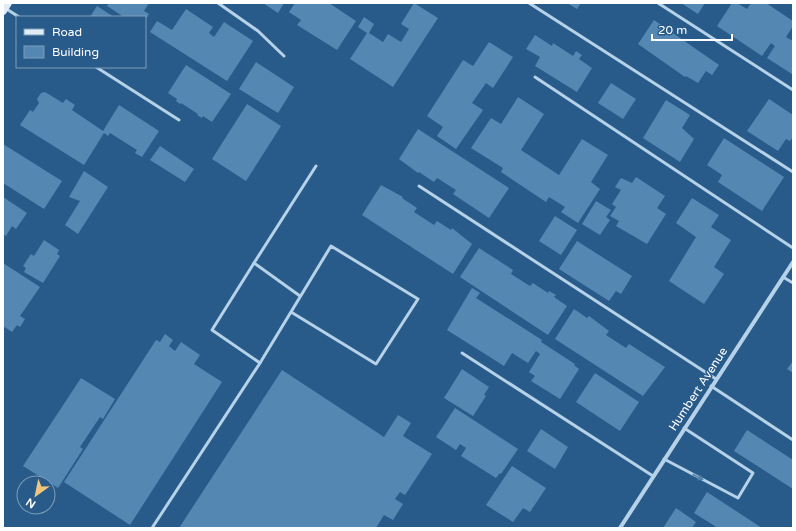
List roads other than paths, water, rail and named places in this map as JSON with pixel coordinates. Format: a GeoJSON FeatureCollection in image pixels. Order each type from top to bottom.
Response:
{"type":"FeatureCollection","features":[{"type":"Feature","properties":{"kind":"street","name":"Humbert Avenue"},"geometry":{"type":"LineString","coordinates":[[620,528],[793,262]]}},
{"type":"Feature","properties":{"kind":"lane"},"geometry":{"type":"LineString","coordinates":[[218,3],[258,31],[284,56]]}},
{"type":"Feature","properties":{"kind":"lane"},"geometry":{"type":"LineString","coordinates":[[529,3],[793,172]]}},
{"type":"Feature","properties":{"kind":"lane"},"geometry":{"type":"LineString","coordinates":[[658,3],[793,90]]}},
{"type":"Feature","properties":{"kind":"lane"},"geometry":{"type":"LineString","coordinates":[[6,8],[18,16]]}},
{"type":"Feature","properties":{"kind":"lane"},"geometry":{"type":"LineString","coordinates":[[98,68],[179,120]]}},
{"type":"Feature","properties":{"kind":"lane"},"geometry":{"type":"LineString","coordinates":[[535,77],[793,248]]}},
{"type":"Feature","properties":{"kind":"lane"},"geometry":{"type":"LineString","coordinates":[[260,363],[212,330],[316,166]]}},
{"type":"Feature","properties":{"kind":"lane"},"geometry":{"type":"LineString","coordinates":[[419,186],[716,379]]}},
{"type":"Feature","properties":{"kind":"lane"},"geometry":{"type":"LineString","coordinates":[[152,528],[260,363],[331,246],[418,299],[376,364],[291,312]]}},
{"type":"Feature","properties":{"kind":"lane"},"geometry":{"type":"LineString","coordinates":[[254,263],[300,296]]}},
{"type":"Feature","properties":{"kind":"lane"},"geometry":{"type":"LineString","coordinates":[[783,277],[793,283]]}},
{"type":"Feature","properties":{"kind":"lane"},"geometry":{"type":"LineString","coordinates":[[462,353],[653,476]]}},
{"type":"Feature","properties":{"kind":"lane"},"geometry":{"type":"LineString","coordinates":[[711,386],[793,440]]}},
{"type":"Feature","properties":{"kind":"lane"},"geometry":{"type":"LineString","coordinates":[[664,459],[738,498],[753,473],[684,428]]}}]}
